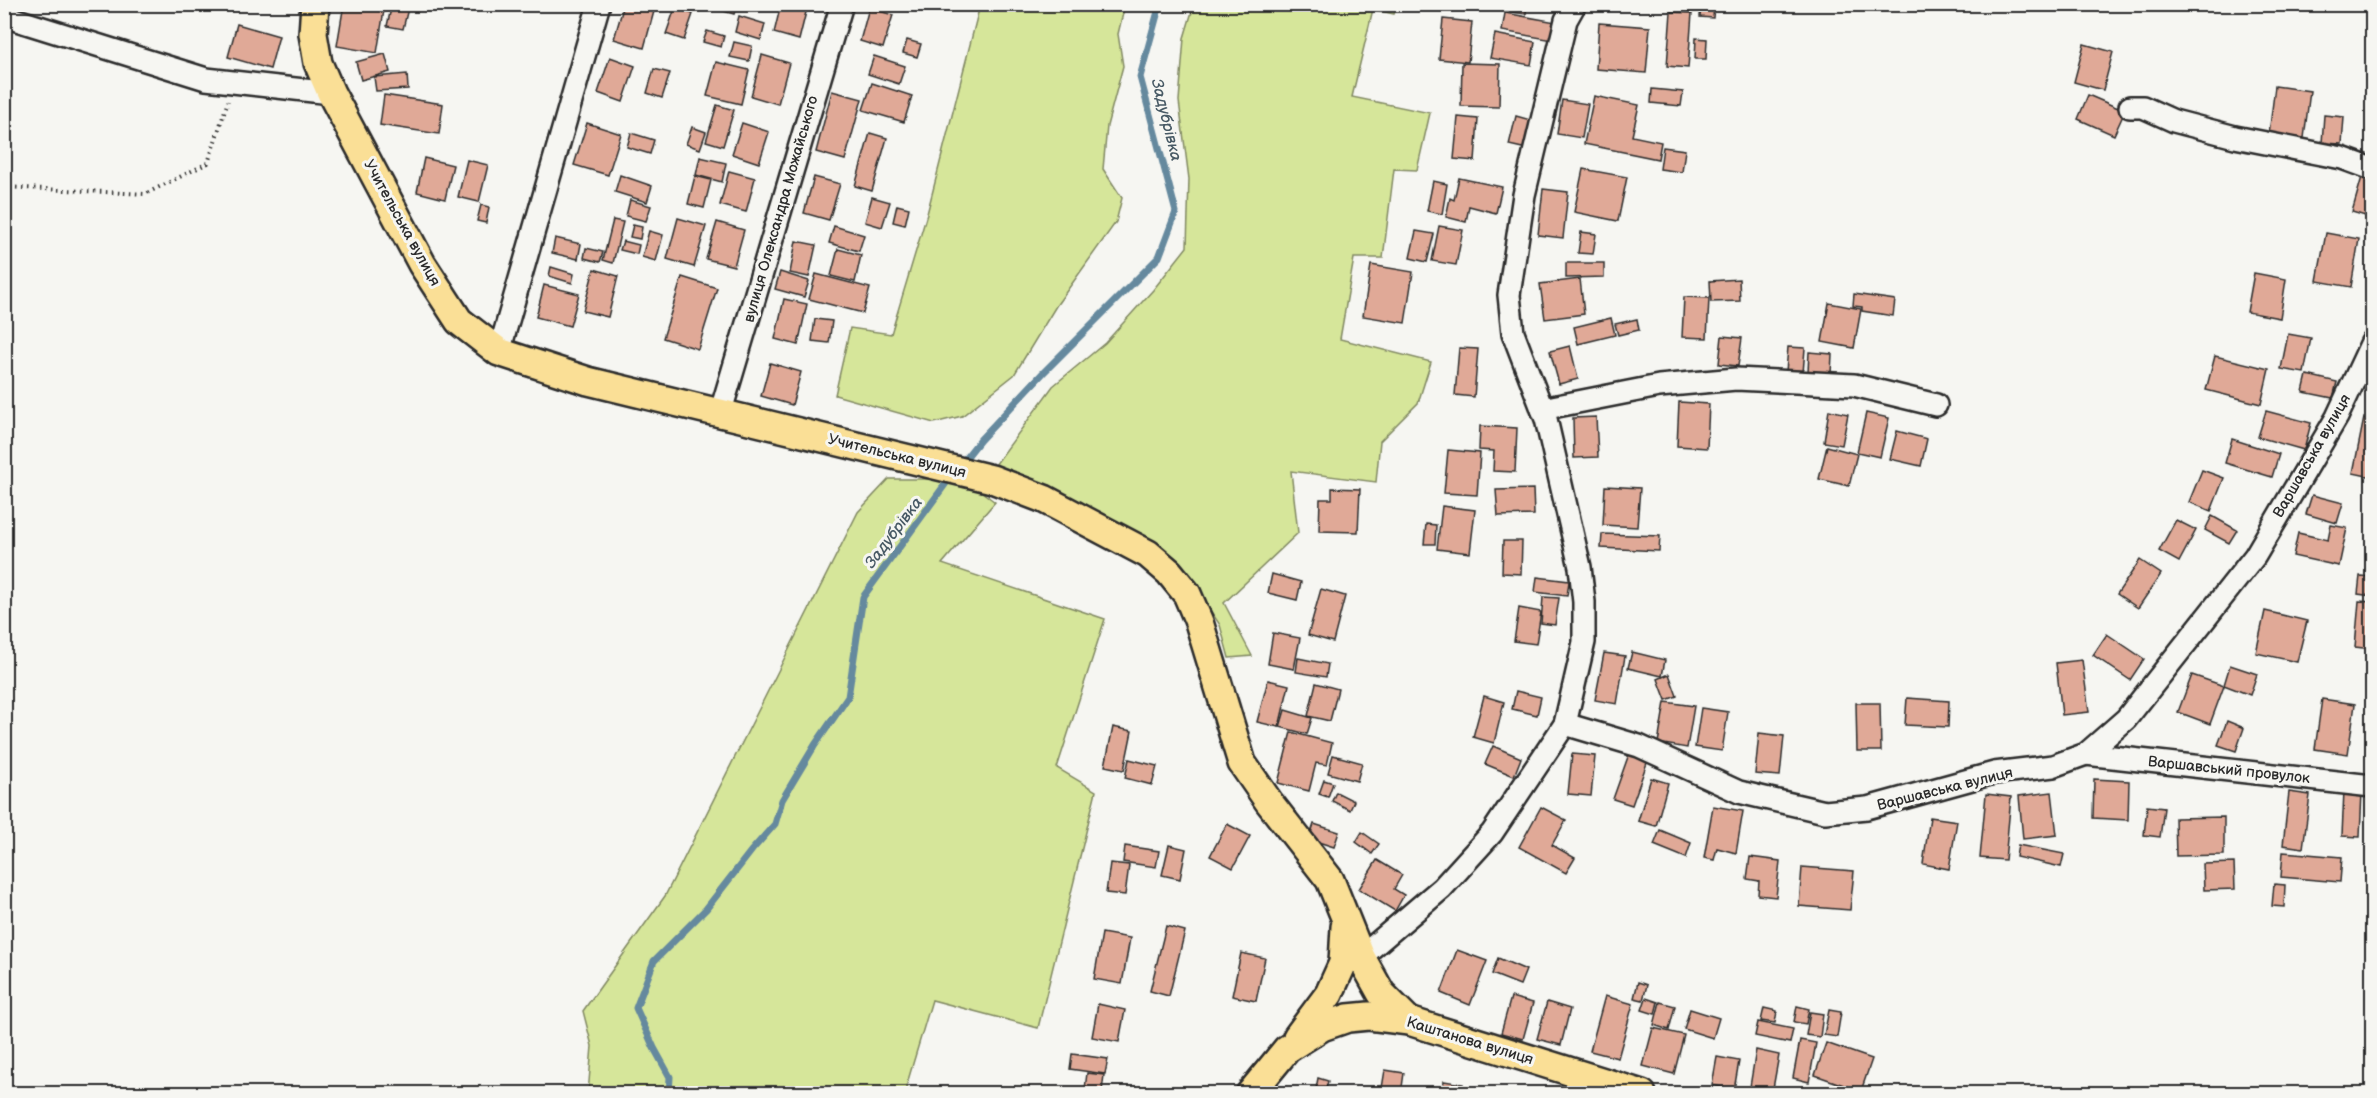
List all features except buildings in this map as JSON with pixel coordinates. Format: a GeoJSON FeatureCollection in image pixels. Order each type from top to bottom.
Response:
{"type":"FeatureCollection","features":[{"type":"Feature","properties":{"kind":"main road","name":"Учительська вулиця"},"geometry":{"type":"LineString","coordinates":[[315,4],[314,34],[318,63],[331,93],[422,264],[459,321],[499,352],[588,381],[992,479],[1054,504],[1148,554],[1170,572],[1187,594],[1199,622],[1242,763],[1269,802],[1330,880],[1360,957],[1381,993],[1409,1021]]}},
{"type":"Feature","properties":{"kind":"main road"},"geometry":{"type":"LineString","coordinates":[[1287,1049],[1329,994],[1343,963],[1346,920]]}},
{"type":"Feature","properties":{"kind":"main road","name":"Каштанова вулиця"},"geometry":{"type":"LineString","coordinates":[[1250,1094],[1287,1049],[1322,1027],[1348,1018],[1369,1016],[1409,1021],[1642,1094]]}},
{"type":"Feature","properties":{"kind":"street"},"geometry":{"type":"LineString","coordinates":[[499,352],[599,4]]}},
{"type":"Feature","properties":{"kind":"street","name":"вулиця Олександра Можайського"},"geometry":{"type":"LineString","coordinates":[[720,414],[842,4]]}},
{"type":"Feature","properties":{"kind":"street"},"geometry":{"type":"LineString","coordinates":[[1360,957],[1442,888],[1492,833],[1565,724],[1584,642],[1584,602],[1580,567],[1542,409],[1514,333],[1509,295],[1524,195],[1566,20],[1575,4]]}},
{"type":"Feature","properties":{"kind":"street"},"geometry":{"type":"LineString","coordinates":[[4,16],[206,79],[234,84],[331,93]]}},
{"type":"Feature","properties":{"kind":"street"},"geometry":{"type":"LineString","coordinates":[[2130,106],[2143,107],[2174,121],[2235,137],[2342,158],[2373,169]]}},
{"type":"Feature","properties":{"kind":"street","name":"Варшавська вулиця"},"geometry":{"type":"LineString","coordinates":[[1565,724],[1639,746],[1739,792],[1825,812],[1867,808],[1994,773],[2054,766],[2086,754],[2126,719],[2255,556],[2337,417],[2373,342]]}},
{"type":"Feature","properties":{"kind":"street"},"geometry":{"type":"LineString","coordinates":[[1542,409],[1659,386],[1736,378],[1854,385],[1936,405]]}},
{"type":"Feature","properties":{"kind":"street","name":"Варшавський провулок"},"geometry":{"type":"LineString","coordinates":[[2086,754],[2373,786]]}},
{"type":"Feature","properties":{"kind":"path"},"geometry":{"type":"LineString","coordinates":[[4,186],[145,194],[208,163],[234,84]]}},
{"type":"Feature","properties":{"kind":"green space"},"geometry":{"type":"Polygon","coordinates":[[[980,5],[1125,5],[1118,34],[1123,66],[1107,126],[1103,169],[1122,198],[1116,222],[1056,306],[1014,375],[962,416],[934,423],[835,395],[850,328],[891,334],[927,214],[980,5]]]}},
{"type":"Feature","properties":{"kind":"green space"},"geometry":{"type":"Polygon","coordinates":[[[1194,5],[1397,5],[1394,14],[1373,9],[1352,97],[1430,113],[1417,170],[1394,169],[1383,258],[1354,258],[1340,339],[1431,362],[1418,403],[1380,441],[1376,482],[1291,471],[1298,533],[1224,603],[1252,656],[1229,658],[1220,625],[1197,590],[990,472],[1053,386],[1105,343],[1153,290],[1187,247],[1189,179],[1179,101],[1184,38],[1194,5]]]}},
{"type":"Feature","properties":{"kind":"green space"},"geometry":{"type":"Polygon","coordinates":[[[889,479],[929,479],[973,485],[995,502],[942,564],[1105,619],[1057,768],[1096,791],[1038,1028],[932,1000],[906,1087],[913,1093],[588,1094],[592,1046],[583,1011],[665,896],[858,512],[889,479]]]}},
{"type":"Feature","properties":{"kind":"waterway","name":"Задубрівка"},"geometry":{"type":"LineString","coordinates":[[961,464],[980,440],[1043,373],[1159,257],[1176,212],[1140,77],[1160,4]]}},
{"type":"Feature","properties":{"kind":"waterway","name":"Задубрівка"},"geometry":{"type":"LineString","coordinates":[[669,1094],[670,1077],[636,1008],[654,961],[706,909],[775,824],[782,800],[815,745],[848,697],[863,597],[952,475]]}}]}
